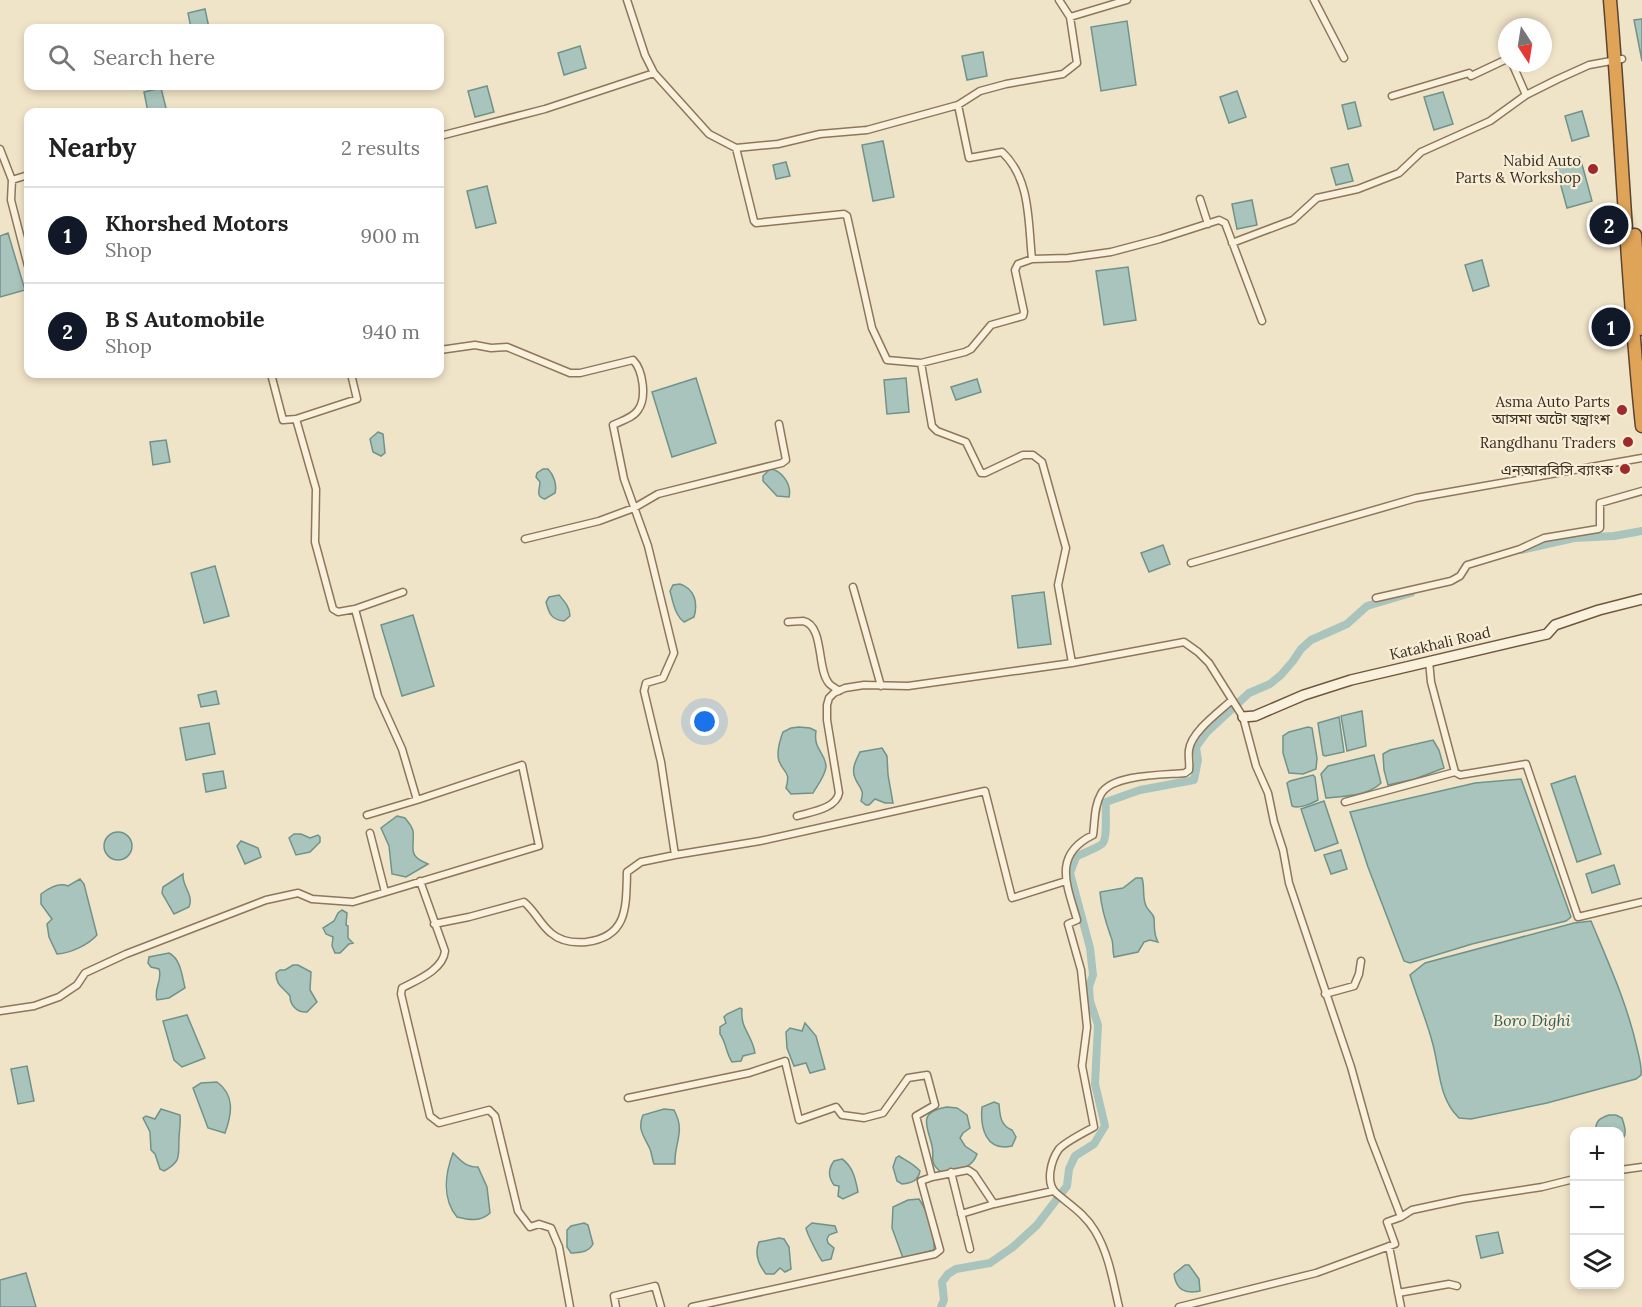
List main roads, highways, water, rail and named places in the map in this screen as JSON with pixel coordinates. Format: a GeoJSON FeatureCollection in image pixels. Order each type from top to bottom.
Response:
{"type":"FeatureCollection","features":[{"type":"Feature","properties":{"kind":"highway"},"geometry":{"type":"LineString","coordinates":[[1610,0],[1640,282],[1642,329]]}},
{"type":"Feature","properties":{"kind":"highway"},"geometry":{"type":"LineString","coordinates":[[1618,0],[1618,59],[1630,309],[1642,426]]}},
{"type":"Feature","properties":{"kind":"water"},"geometry":{"type":"Polygon","coordinates":[[[205,9],[208,24],[190,24],[188,13],[205,9]]]}},
{"type":"Feature","properties":{"kind":"water"},"geometry":{"type":"Polygon","coordinates":[[[1642,19],[1642,61],[1634,20],[1642,19]]]}},
{"type":"Feature","properties":{"kind":"water"},"geometry":{"type":"Polygon","coordinates":[[[1127,21],[1136,85],[1101,91],[1091,27],[1127,21]]]}},
{"type":"Feature","properties":{"kind":"water"},"geometry":{"type":"Polygon","coordinates":[[[580,46],[586,68],[564,75],[558,53],[580,46]]]}},
{"type":"Feature","properties":{"kind":"water"},"geometry":{"type":"Polygon","coordinates":[[[983,52],[987,76],[967,80],[962,56],[983,52]]]}},
{"type":"Feature","properties":{"kind":"water"},"geometry":{"type":"Polygon","coordinates":[[[487,86],[494,112],[475,117],[468,91],[487,86]]]}},
{"type":"Feature","properties":{"kind":"water"},"geometry":{"type":"Polygon","coordinates":[[[162,90],[166,108],[147,108],[144,92],[162,90]]]}},
{"type":"Feature","properties":{"kind":"water"},"geometry":{"type":"Polygon","coordinates":[[[1237,91],[1246,117],[1229,123],[1220,97],[1237,91]]]}},
{"type":"Feature","properties":{"kind":"water"},"geometry":{"type":"Polygon","coordinates":[[[1443,92],[1453,124],[1434,130],[1424,97],[1443,92]]]}},
{"type":"Feature","properties":{"kind":"water"},"geometry":{"type":"Polygon","coordinates":[[[1355,102],[1361,126],[1348,129],[1342,105],[1355,102]]]}},
{"type":"Feature","properties":{"kind":"water"},"geometry":{"type":"Polygon","coordinates":[[[1582,111],[1589,136],[1572,141],[1565,116],[1582,111]]]}},
{"type":"Feature","properties":{"kind":"water"},"geometry":{"type":"Polygon","coordinates":[[[883,141],[894,197],[873,201],[862,145],[883,141]]]}},
{"type":"Feature","properties":{"kind":"water"},"geometry":{"type":"Polygon","coordinates":[[[1580,157],[1592,201],[1567,208],[1555,164],[1580,157]]]}},
{"type":"Feature","properties":{"kind":"water"},"geometry":{"type":"Polygon","coordinates":[[[786,162],[790,176],[776,179],[773,165],[786,162]]]}},
{"type":"Feature","properties":{"kind":"water"},"geometry":{"type":"Polygon","coordinates":[[[1348,164],[1353,181],[1336,185],[1331,168],[1348,164]]]}},
{"type":"Feature","properties":{"kind":"water"},"geometry":{"type":"Polygon","coordinates":[[[487,186],[496,223],[476,228],[467,191],[487,186]]]}},
{"type":"Feature","properties":{"kind":"water"},"geometry":{"type":"Polygon","coordinates":[[[1252,200],[1257,225],[1237,229],[1232,204],[1252,200]]]}},
{"type":"Feature","properties":{"kind":"water"},"geometry":{"type":"Polygon","coordinates":[[[8,233],[24,290],[0,297],[0,236],[8,233]]]}},
{"type":"Feature","properties":{"kind":"water"},"geometry":{"type":"Polygon","coordinates":[[[1482,260],[1489,286],[1473,291],[1465,265],[1482,260]]]}},
{"type":"Feature","properties":{"kind":"water"},"geometry":{"type":"Polygon","coordinates":[[[1128,267],[1136,320],[1104,325],[1096,271],[1128,267]]]}},
{"type":"Feature","properties":{"kind":"water"},"geometry":{"type":"Polygon","coordinates":[[[696,378],[716,443],[672,457],[652,392],[696,378]]]}},
{"type":"Feature","properties":{"kind":"water"},"geometry":{"type":"Polygon","coordinates":[[[906,378],[909,412],[887,414],[884,380],[906,378]]]}},
{"type":"Feature","properties":{"kind":"water"},"geometry":{"type":"Polygon","coordinates":[[[977,379],[981,392],[956,400],[951,387],[977,379]]]}},
{"type":"Feature","properties":{"kind":"water"},"geometry":{"type":"Polygon","coordinates":[[[378,432],[383,434],[385,453],[381,456],[373,452],[370,439],[378,432]]]}},
{"type":"Feature","properties":{"kind":"water"},"geometry":{"type":"Polygon","coordinates":[[[166,440],[170,462],[153,465],[150,442],[166,440]]]}},
{"type":"Feature","properties":{"kind":"water"},"geometry":{"type":"Polygon","coordinates":[[[543,469],[550,471],[556,487],[555,493],[545,499],[539,495],[540,482],[536,477],[537,473],[543,469]]]}},
{"type":"Feature","properties":{"kind":"water"},"geometry":{"type":"Polygon","coordinates":[[[770,469],[778,472],[785,479],[790,492],[789,497],[777,496],[763,481],[763,476],[770,469]]]}},
{"type":"Feature","properties":{"kind":"water"},"geometry":{"type":"Polygon","coordinates":[[[1163,545],[1170,564],[1149,572],[1141,553],[1163,545]]]}},
{"type":"Feature","properties":{"kind":"water"},"geometry":{"type":"Polygon","coordinates":[[[215,566],[229,616],[204,623],[191,573],[215,566]]]}},
{"type":"Feature","properties":{"kind":"water"},"geometry":{"type":"Polygon","coordinates":[[[680,584],[692,593],[696,607],[694,617],[684,622],[676,612],[670,591],[673,585],[680,584]]]}},
{"type":"Feature","properties":{"kind":"water"},"geometry":{"type":"Polygon","coordinates":[[[1044,592],[1051,644],[1018,648],[1012,596],[1044,592]]]}},
{"type":"Feature","properties":{"kind":"water"},"geometry":{"type":"Polygon","coordinates":[[[559,595],[570,613],[564,621],[552,616],[546,602],[549,597],[559,595]]]}},
{"type":"Feature","properties":{"kind":"water"},"geometry":{"type":"Polygon","coordinates":[[[413,615],[434,686],[402,696],[381,625],[413,615]]]}},
{"type":"Feature","properties":{"kind":"water"},"geometry":{"type":"Polygon","coordinates":[[[216,691],[219,704],[201,707],[198,695],[216,691]]]}},
{"type":"Feature","properties":{"kind":"water"},"geometry":{"type":"Polygon","coordinates":[[[1362,711],[1366,746],[1347,751],[1341,716],[1362,711]]]}},
{"type":"Feature","properties":{"kind":"water"},"geometry":{"type":"Polygon","coordinates":[[[1339,717],[1344,752],[1325,756],[1318,723],[1339,717]]]}},
{"type":"Feature","properties":{"kind":"water"},"geometry":{"type":"Polygon","coordinates":[[[209,723],[215,754],[186,760],[180,728],[209,723]]]}},
{"type":"Feature","properties":{"kind":"water"},"geometry":{"type":"Polygon","coordinates":[[[799,727],[816,731],[816,743],[826,767],[813,793],[791,794],[786,788],[787,775],[779,761],[778,750],[783,732],[799,727]]]}},
{"type":"Feature","properties":{"kind":"water"},"geometry":{"type":"Polygon","coordinates":[[[1308,727],[1312,728],[1317,758],[1316,769],[1303,774],[1289,773],[1283,753],[1283,736],[1308,727]]]}},
{"type":"Feature","properties":{"kind":"water"},"geometry":{"type":"Polygon","coordinates":[[[1433,740],[1439,750],[1444,768],[1415,779],[1388,785],[1383,754],[1390,750],[1433,740]]]}},
{"type":"Feature","properties":{"kind":"water"},"geometry":{"type":"Polygon","coordinates":[[[882,748],[887,756],[893,803],[875,799],[866,805],[861,801],[862,791],[854,775],[854,765],[860,752],[882,748]]]}},
{"type":"Feature","properties":{"kind":"water"},"geometry":{"type":"Polygon","coordinates":[[[1374,755],[1381,783],[1363,793],[1326,798],[1321,774],[1328,766],[1374,755]]]}},
{"type":"Feature","properties":{"kind":"water"},"geometry":{"type":"Polygon","coordinates":[[[223,771],[226,788],[206,792],[203,774],[223,771]]]}},
{"type":"Feature","properties":{"kind":"water"},"geometry":{"type":"Polygon","coordinates":[[[1313,775],[1318,800],[1301,806],[1292,806],[1287,783],[1313,775]]]}},
{"type":"Feature","properties":{"kind":"water"},"geometry":{"type":"Polygon","coordinates":[[[1575,776],[1601,854],[1577,862],[1551,784],[1575,776]]]}},
{"type":"Feature","properties":{"kind":"water"},"geometry":{"type":"Polygon","coordinates":[[[1521,779],[1571,917],[1566,921],[1472,944],[1410,963],[1404,961],[1368,867],[1350,812],[1475,783],[1521,779]]]}},
{"type":"Feature","properties":{"kind":"water"},"geometry":{"type":"Polygon","coordinates":[[[1324,801],[1338,843],[1315,851],[1301,809],[1324,801]]]}},
{"type":"Feature","properties":{"kind":"water"},"geometry":{"type":"Polygon","coordinates":[[[397,816],[405,818],[412,827],[414,854],[428,864],[406,877],[392,874],[389,846],[381,828],[397,816]]]}},
{"type":"Feature","properties":{"kind":"water"},"geometry":{"type":"Polygon","coordinates":[[[118,832],[128,836],[132,846],[128,856],[118,860],[108,856],[104,846],[108,836],[118,832]]]}},
{"type":"Feature","properties":{"kind":"water"},"geometry":{"type":"Polygon","coordinates":[[[294,834],[310,838],[318,835],[320,842],[310,852],[296,855],[289,838],[294,834]]]}},
{"type":"Feature","properties":{"kind":"water"},"geometry":{"type":"Polygon","coordinates":[[[241,841],[258,848],[261,857],[245,864],[237,846],[241,841]]]}},
{"type":"Feature","properties":{"kind":"water"},"geometry":{"type":"Polygon","coordinates":[[[1341,850],[1347,869],[1331,874],[1324,855],[1341,850]]]}},
{"type":"Feature","properties":{"kind":"water"},"geometry":{"type":"Polygon","coordinates":[[[1614,865],[1620,884],[1592,893],[1586,874],[1614,865]]]}},
{"type":"Feature","properties":{"kind":"water"},"geometry":{"type":"Polygon","coordinates":[[[183,874],[190,898],[189,907],[174,914],[162,893],[163,887],[183,874]]]}},
{"type":"Feature","properties":{"kind":"water"},"geometry":{"type":"Polygon","coordinates":[[[1136,878],[1142,878],[1145,903],[1153,916],[1158,942],[1150,940],[1144,942],[1138,952],[1114,957],[1100,892],[1123,888],[1136,878]]]}},
{"type":"Feature","properties":{"kind":"water"},"geometry":{"type":"Polygon","coordinates":[[[80,879],[84,884],[97,935],[79,948],[57,954],[49,937],[47,924],[52,919],[41,904],[41,894],[54,886],[68,886],[80,879]]]}},
{"type":"Feature","properties":{"kind":"water"},"geometry":{"type":"Polygon","coordinates":[[[342,910],[347,913],[348,938],[353,943],[340,953],[335,953],[332,946],[333,937],[326,934],[323,928],[334,921],[342,910]]]}},
{"type":"Feature","properties":{"kind":"water","name":"Boro Dighi"},"geometry":{"type":"Polygon","coordinates":[[[1591,921],[1628,1015],[1641,1075],[1636,1079],[1547,1103],[1471,1119],[1459,1118],[1443,1092],[1432,1041],[1410,975],[1425,963],[1574,923],[1591,921]]]}},
{"type":"Feature","properties":{"kind":"water"},"geometry":{"type":"Polygon","coordinates":[[[169,953],[179,964],[185,988],[169,998],[157,1000],[156,992],[160,973],[159,969],[151,967],[148,963],[149,957],[169,953]]]}},
{"type":"Feature","properties":{"kind":"water"},"geometry":{"type":"Polygon","coordinates":[[[298,965],[311,972],[310,990],[317,1002],[307,1012],[295,1008],[290,996],[277,981],[276,973],[298,965]]]}},
{"type":"Feature","properties":{"kind":"water"},"geometry":{"type":"Polygon","coordinates":[[[740,1008],[744,1027],[755,1053],[743,1056],[741,1061],[732,1062],[720,1034],[720,1027],[726,1023],[724,1017],[727,1014],[740,1008]]]}},
{"type":"Feature","properties":{"kind":"water"},"geometry":{"type":"Polygon","coordinates":[[[187,1015],[205,1058],[182,1067],[174,1060],[163,1021],[187,1015]]]}},
{"type":"Feature","properties":{"kind":"water"},"geometry":{"type":"Polygon","coordinates":[[[805,1023],[816,1036],[825,1069],[810,1073],[806,1063],[794,1066],[787,1048],[786,1032],[790,1028],[802,1031],[805,1023]]]}},
{"type":"Feature","properties":{"kind":"water"},"geometry":{"type":"Polygon","coordinates":[[[27,1066],[34,1101],[18,1104],[11,1069],[27,1066]]]}},
{"type":"Feature","properties":{"kind":"water"},"geometry":{"type":"Polygon","coordinates":[[[217,1082],[227,1093],[230,1105],[225,1133],[208,1128],[193,1088],[201,1083],[217,1082]]]}},
{"type":"Feature","properties":{"kind":"water"},"geometry":{"type":"Polygon","coordinates":[[[994,1102],[999,1104],[1003,1122],[1016,1137],[1012,1146],[996,1145],[986,1137],[982,1123],[982,1107],[994,1102]]]}},
{"type":"Feature","properties":{"kind":"water"},"geometry":{"type":"Polygon","coordinates":[[[957,1108],[967,1115],[970,1128],[960,1138],[965,1146],[977,1154],[967,1166],[941,1172],[933,1163],[933,1150],[926,1121],[937,1109],[957,1108]]]}},
{"type":"Feature","properties":{"kind":"water"},"geometry":{"type":"Polygon","coordinates":[[[161,1109],[180,1115],[178,1158],[164,1171],[160,1169],[155,1154],[151,1150],[150,1132],[143,1118],[146,1116],[155,1119],[161,1109]]]}},
{"type":"Feature","properties":{"kind":"water"},"geometry":{"type":"Polygon","coordinates":[[[664,1109],[674,1110],[679,1125],[675,1164],[654,1164],[641,1128],[643,1115],[664,1109]]]}},
{"type":"Feature","properties":{"kind":"water"},"geometry":{"type":"Polygon","coordinates":[[[1616,1115],[1622,1118],[1625,1128],[1624,1136],[1624,1127],[1596,1127],[1603,1117],[1616,1115]]]}},
{"type":"Feature","properties":{"kind":"water"},"geometry":{"type":"Polygon","coordinates":[[[453,1153],[467,1165],[478,1167],[487,1187],[490,1213],[483,1218],[457,1217],[452,1210],[446,1186],[453,1153]]]}},
{"type":"Feature","properties":{"kind":"water"},"geometry":{"type":"Polygon","coordinates":[[[899,1156],[920,1171],[914,1181],[902,1184],[897,1181],[893,1167],[899,1156]]]}},
{"type":"Feature","properties":{"kind":"water"},"geometry":{"type":"Polygon","coordinates":[[[842,1159],[851,1170],[858,1192],[843,1199],[838,1196],[839,1186],[834,1185],[830,1173],[834,1161],[842,1159]]]}},
{"type":"Feature","properties":{"kind":"water"},"geometry":{"type":"Polygon","coordinates":[[[919,1199],[930,1223],[934,1250],[903,1258],[892,1228],[893,1207],[908,1200],[919,1199]]]}},
{"type":"Feature","properties":{"kind":"water"},"geometry":{"type":"Polygon","coordinates":[[[584,1223],[588,1225],[593,1244],[586,1251],[571,1253],[567,1247],[567,1230],[571,1226],[584,1223]]]}},
{"type":"Feature","properties":{"kind":"water"},"geometry":{"type":"Polygon","coordinates":[[[812,1223],[835,1226],[837,1232],[829,1235],[827,1239],[834,1248],[831,1259],[822,1261],[815,1250],[806,1228],[812,1223]]]}},
{"type":"Feature","properties":{"kind":"water"},"geometry":{"type":"Polygon","coordinates":[[[1498,1232],[1503,1253],[1481,1258],[1476,1236],[1498,1232]]]}},
{"type":"Feature","properties":{"kind":"water"},"geometry":{"type":"Polygon","coordinates":[[[784,1239],[789,1247],[791,1269],[785,1272],[780,1268],[774,1274],[766,1274],[758,1259],[759,1242],[784,1239]]]}},
{"type":"Feature","properties":{"kind":"water"},"geometry":{"type":"Polygon","coordinates":[[[1185,1265],[1189,1265],[1199,1279],[1200,1291],[1182,1290],[1177,1284],[1174,1274],[1185,1265]]]}},
{"type":"Feature","properties":{"kind":"water"},"geometry":{"type":"Polygon","coordinates":[[[26,1273],[36,1307],[0,1307],[0,1280],[26,1273]]]}},
{"type":"Feature","properties":{"kind":"waterway"},"geometry":{"type":"LineString","coordinates":[[1521,550],[1574,538],[1614,536],[1642,531]]}},
{"type":"Feature","properties":{"kind":"waterway"},"geometry":{"type":"LineString","coordinates":[[941,1307],[944,1300],[942,1282],[948,1274],[956,1269],[990,1263],[1013,1247],[1037,1225],[1067,1186],[1069,1169],[1075,1156],[1094,1144],[1105,1126],[1095,1084],[1098,1025],[1090,1001],[1089,987],[1093,975],[1090,948],[1070,873],[1076,857],[1100,846],[1104,841],[1106,802],[1140,790],[1194,780],[1198,760],[1196,747],[1207,732],[1249,693],[1270,684],[1281,675],[1311,640],[1347,624],[1367,606],[1411,593]]}},
{"type":"Feature","properties":{"kind":"place","name":"Nabid Auto Parts & Workshop"},"geometry":{"type":"Point","coordinates":[1593,169]}},
{"type":"Feature","properties":{"kind":"place","name":"B S Automobile"},"geometry":{"type":"Point","coordinates":[1609,225]}},
{"type":"Feature","properties":{"kind":"place","name":"Khorshed Motors"},"geometry":{"type":"Point","coordinates":[1611,327]}},
{"type":"Feature","properties":{"kind":"place","name":"Asma Auto Parts আসমা অটো যন্ত্রাংশ"},"geometry":{"type":"Point","coordinates":[1622,410]}},
{"type":"Feature","properties":{"kind":"place","name":"Rangdhanu Traders"},"geometry":{"type":"Point","coordinates":[1628,442]}},
{"type":"Feature","properties":{"kind":"place","name":"এনআরবিসি ব্যাংক"},"geometry":{"type":"Point","coordinates":[1625,469]}}]}
